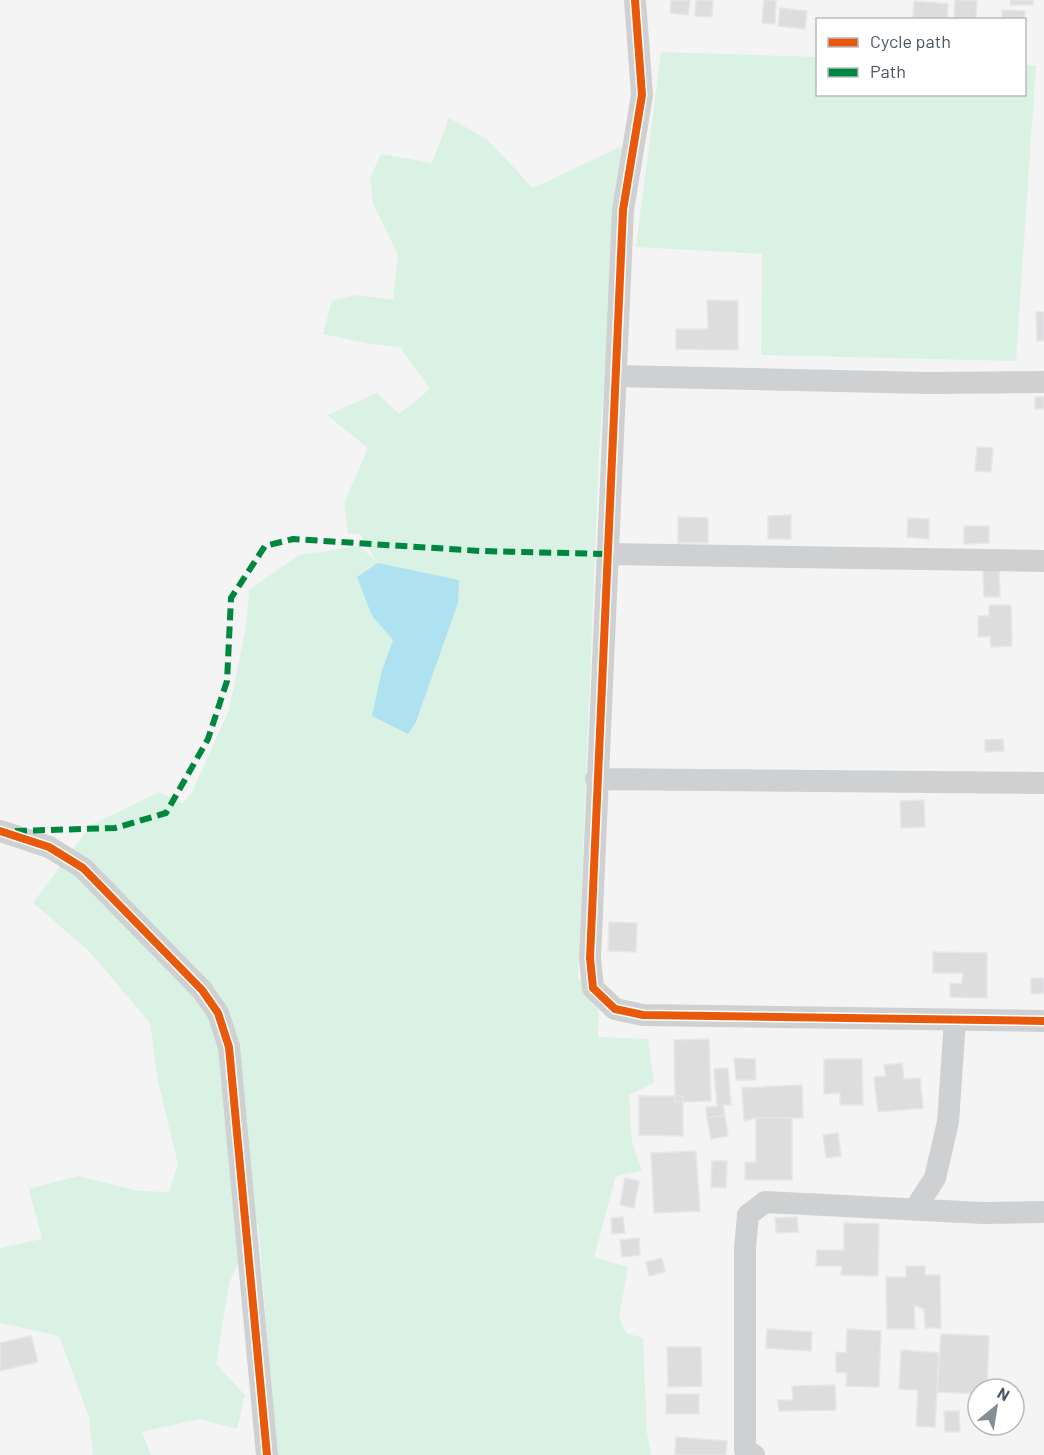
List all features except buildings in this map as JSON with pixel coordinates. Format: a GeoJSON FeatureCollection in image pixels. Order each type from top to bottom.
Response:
{"type":"FeatureCollection","features":[{"type":"Feature","properties":{"kind":"street"},"geometry":{"type":"LineString","coordinates":[[635,0],[642,95],[623,210],[596,779],[590,958],[593,988],[615,1010],[643,1015],[1044,1021]]}},
{"type":"Feature","properties":{"kind":"street"},"geometry":{"type":"LineString","coordinates":[[616,376],[927,383],[1044,382]]}},
{"type":"Feature","properties":{"kind":"street"},"geometry":{"type":"LineString","coordinates":[[608,554],[1044,561]]}},
{"type":"Feature","properties":{"kind":"street"},"geometry":{"type":"LineString","coordinates":[[596,779],[1044,783]]}},
{"type":"Feature","properties":{"kind":"street"},"geometry":{"type":"LineString","coordinates":[[0,831],[49,847],[83,868],[201,990],[218,1013],[229,1047],[267,1455]]}},
{"type":"Feature","properties":{"kind":"street"},"geometry":{"type":"LineString","coordinates":[[915,1209],[935,1178],[948,1122],[955,1020]]}},
{"type":"Feature","properties":{"kind":"street"},"geometry":{"type":"LineString","coordinates":[[754,1455],[745,1450],[745,1248],[748,1215],[765,1202],[1044,1212]]}},
{"type":"Feature","properties":{"kind":"green space"},"geometry":{"type":"Polygon","coordinates":[[[661,52],[816,57],[816,96],[1026,96],[1026,65],[1036,65],[1016,361],[761,355],[762,254],[636,247],[661,52]]]}},
{"type":"Feature","properties":{"kind":"green space"},"geometry":{"type":"Polygon","coordinates":[[[449,118],[487,139],[533,188],[622,146],[599,451],[578,977],[599,1011],[598,1037],[648,1039],[654,1083],[629,1095],[632,1142],[642,1171],[616,1176],[594,1257],[628,1267],[619,1317],[626,1333],[643,1338],[647,1433],[651,1455],[277,1455],[258,1223],[229,1283],[216,1364],[245,1395],[237,1429],[199,1419],[142,1432],[151,1455],[93,1455],[89,1417],[59,1336],[0,1323],[0,1248],[42,1239],[29,1189],[78,1176],[139,1191],[169,1192],[178,1164],[158,1081],[150,1023],[88,950],[33,903],[91,825],[159,792],[183,803],[192,792],[229,710],[246,627],[249,590],[299,555],[359,546],[376,561],[360,534],[348,534],[344,503],[368,448],[327,415],[377,393],[399,414],[430,389],[400,347],[371,344],[323,334],[332,300],[358,295],[393,300],[398,255],[373,204],[370,178],[381,154],[432,163],[449,118]],[[357,577],[372,615],[393,640],[382,670],[408,734],[416,722],[458,603],[357,577]]]}},
{"type":"Feature","properties":{"kind":"water"},"geometry":{"type":"Polygon","coordinates":[[[378,563],[459,580],[458,603],[416,722],[408,734],[372,716],[382,670],[393,640],[372,616],[357,577],[378,563]]]}},
{"type":"Feature","properties":{"kind":"marked path"},"geometry":{"type":"LineString","coordinates":[[15,831],[115,828],[166,813],[208,739],[227,681],[231,598],[265,546],[293,539],[481,551],[607,554]]}},
{"type":"Feature","properties":{"kind":"cycle path"},"geometry":{"type":"LineString","coordinates":[[635,0],[642,95],[623,210],[590,958],[593,988],[615,1009],[643,1015],[1044,1021]]}},
{"type":"Feature","properties":{"kind":"cycle path"},"geometry":{"type":"LineString","coordinates":[[0,831],[49,847],[83,868],[202,990],[218,1013],[229,1047],[267,1455]]}}]}
